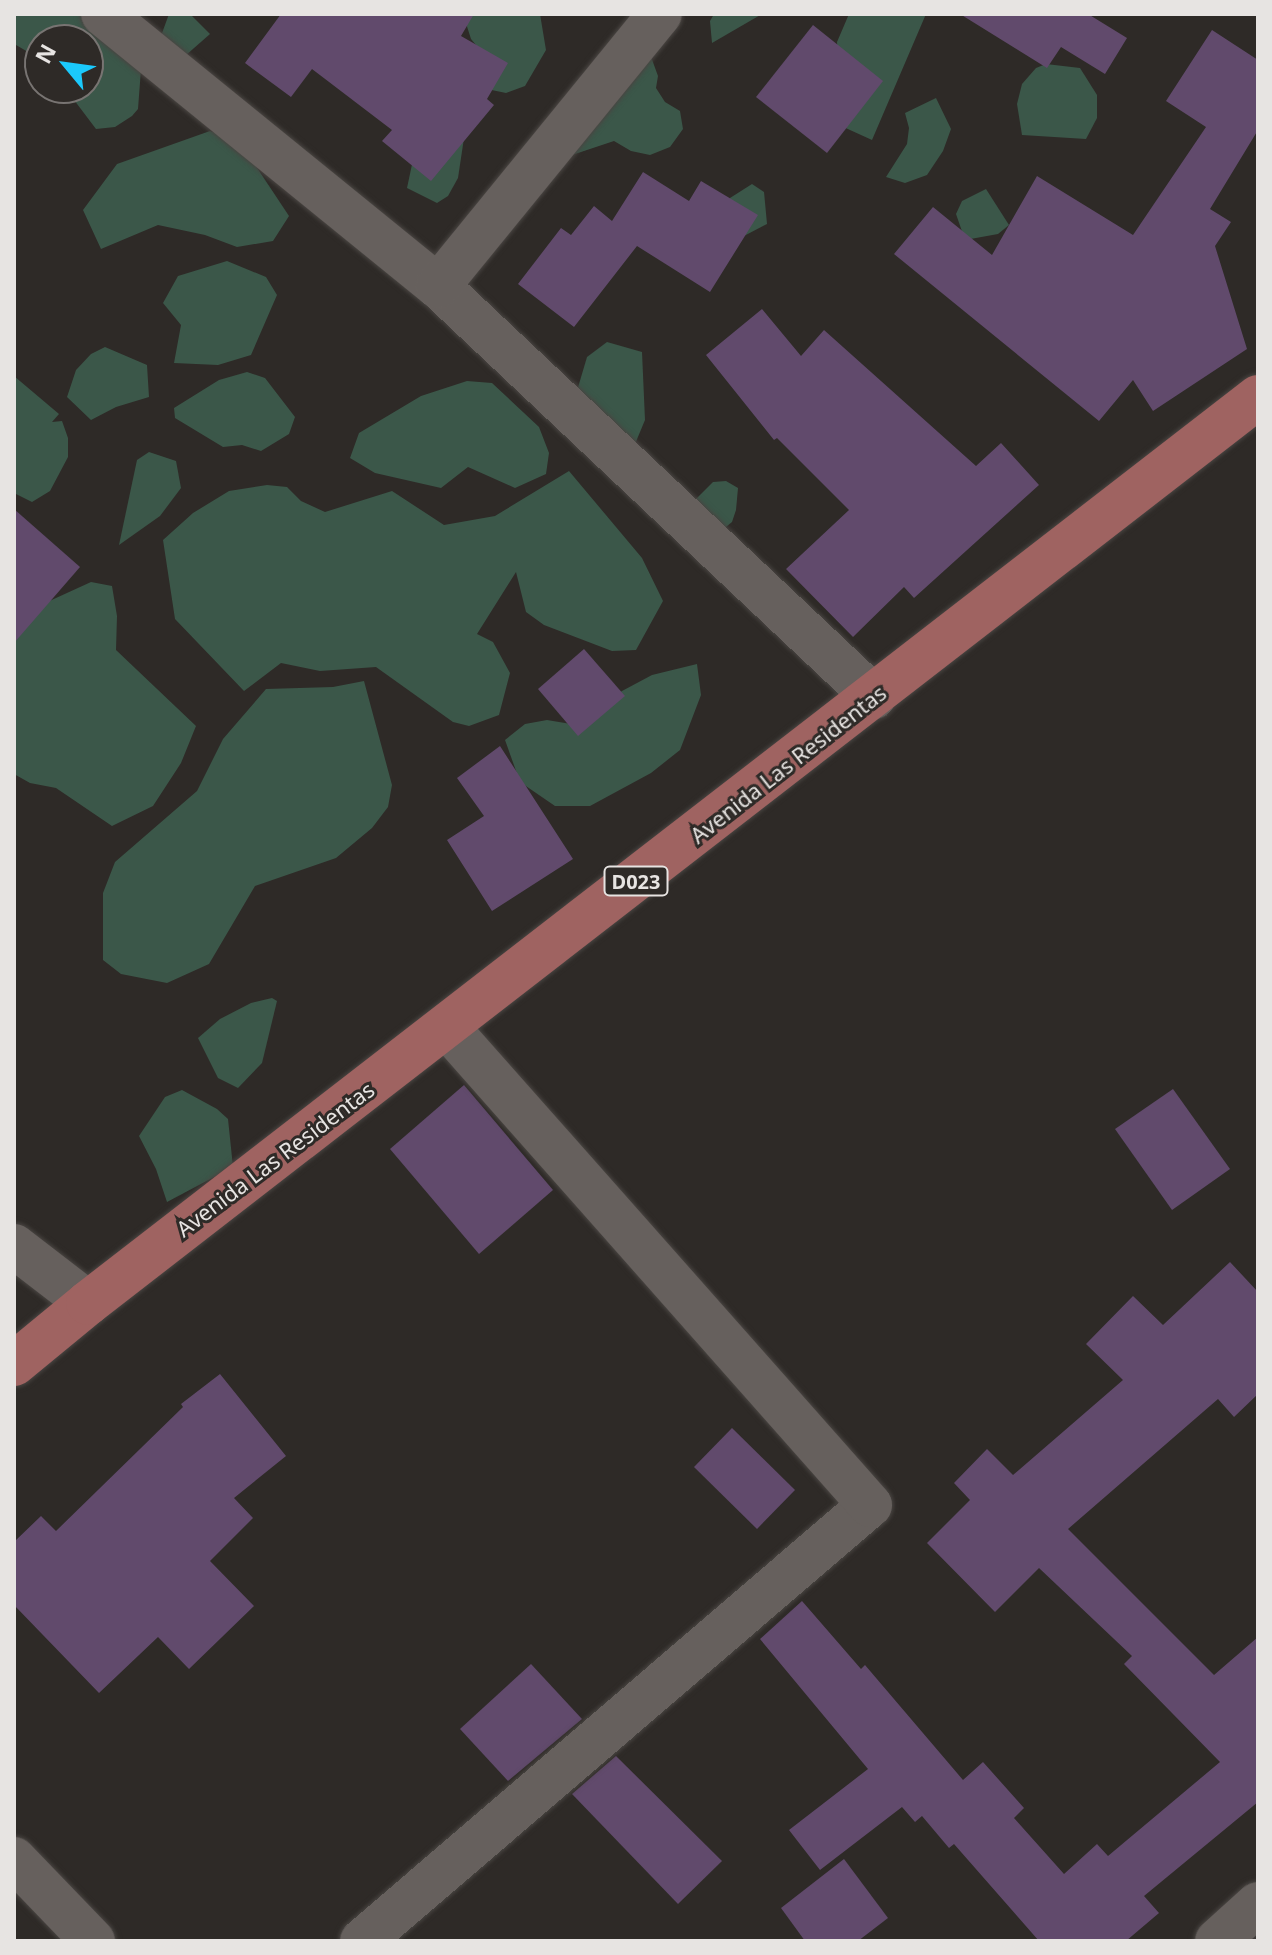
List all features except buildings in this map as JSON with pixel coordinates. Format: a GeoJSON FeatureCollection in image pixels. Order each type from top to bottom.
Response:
{"type":"FeatureCollection","features":[{"type":"Feature","properties":{"kind":"main road","name":"Avenida Las Residentas"},"geometry":{"type":"LineString","coordinates":[[14,1364],[88,1303],[1258,397]]}},
{"type":"Feature","properties":{"kind":"street"},"geometry":{"type":"LineString","coordinates":[[103,14],[438,286],[874,697]]}},
{"type":"Feature","properties":{"kind":"street"},"geometry":{"type":"LineString","coordinates":[[438,286],[660,14]]}},
{"type":"Feature","properties":{"kind":"street"},"geometry":{"type":"LineString","coordinates":[[362,1941],[870,1505],[447,1027]]}},
{"type":"Feature","properties":{"kind":"street"},"geometry":{"type":"LineString","coordinates":[[14,1246],[88,1303]]}},
{"type":"Feature","properties":{"kind":"street"},"geometry":{"type":"LineString","coordinates":[[14,1859],[93,1941]]}},
{"type":"Feature","properties":{"kind":"street"},"geometry":{"type":"LineString","coordinates":[[1217,1941],[1258,1904]]}},
{"type":"Feature","properties":{"kind":"green space"},"geometry":{"type":"Polygon","coordinates":[[[14,14],[97,14],[142,56],[138,109],[115,127],[96,129],[77,104],[104,104],[104,24],[24,24],[24,50],[16,45],[14,14]]]}},
{"type":"Feature","properties":{"kind":"green space"},"geometry":{"type":"Polygon","coordinates":[[[169,14],[190,14],[210,34],[185,56],[150,66],[169,14]]]}},
{"type":"Feature","properties":{"kind":"green space"},"geometry":{"type":"Polygon","coordinates":[[[463,14],[540,14],[546,50],[525,86],[506,93],[482,88],[485,56],[471,39],[463,14]]]}},
{"type":"Feature","properties":{"kind":"green space"},"geometry":{"type":"Polygon","coordinates":[[[714,14],[762,14],[712,43],[710,21],[714,14]]]}},
{"type":"Feature","properties":{"kind":"green space"},"geometry":{"type":"Polygon","coordinates":[[[849,14],[926,14],[872,140],[828,120],[838,60],[837,42],[849,14]]]}},
{"type":"Feature","properties":{"kind":"green space"},"geometry":{"type":"Polygon","coordinates":[[[624,23],[639,36],[650,54],[658,76],[656,88],[665,102],[680,111],[683,129],[670,147],[650,155],[631,151],[614,141],[551,162],[612,64],[624,23]]]}},
{"type":"Feature","properties":{"kind":"green space"},"geometry":{"type":"Polygon","coordinates":[[[1046,64],[1080,68],[1097,95],[1097,118],[1086,139],[1022,135],[1017,104],[1022,84],[1036,68],[1046,64]]]}},
{"type":"Feature","properties":{"kind":"green space"},"geometry":{"type":"Polygon","coordinates":[[[936,98],[951,129],[943,151],[927,175],[905,183],[886,177],[907,144],[909,128],[905,113],[936,98]]]}},
{"type":"Feature","properties":{"kind":"green space"},"geometry":{"type":"Polygon","coordinates":[[[210,131],[240,142],[289,216],[273,241],[237,247],[205,235],[158,225],[101,249],[83,210],[117,164],[210,131]]]}},
{"type":"Feature","properties":{"kind":"green space"},"geometry":{"type":"Polygon","coordinates":[[[464,138],[458,178],[448,196],[437,203],[407,188],[414,155],[464,138]]]}},
{"type":"Feature","properties":{"kind":"green space"},"geometry":{"type":"Polygon","coordinates":[[[752,184],[764,192],[767,224],[721,248],[730,198],[752,184]]]}},
{"type":"Feature","properties":{"kind":"green space"},"geometry":{"type":"Polygon","coordinates":[[[986,189],[1009,225],[998,234],[965,240],[956,214],[962,201],[986,189]]]}},
{"type":"Feature","properties":{"kind":"green space"},"geometry":{"type":"Polygon","coordinates":[[[227,261],[266,277],[277,295],[251,355],[218,365],[174,363],[181,325],[163,303],[178,276],[227,261]]]}},
{"type":"Feature","properties":{"kind":"green space"},"geometry":{"type":"Polygon","coordinates":[[[607,342],[642,352],[645,420],[635,444],[571,411],[587,357],[607,342]]]}},
{"type":"Feature","properties":{"kind":"green space"},"geometry":{"type":"Polygon","coordinates":[[[105,347],[147,365],[149,397],[116,407],[91,420],[67,397],[76,370],[91,354],[105,347]]]}},
{"type":"Feature","properties":{"kind":"green space"},"geometry":{"type":"Polygon","coordinates":[[[247,372],[265,378],[295,417],[289,434],[261,451],[242,445],[223,447],[175,418],[174,408],[219,380],[247,372]]]}},
{"type":"Feature","properties":{"kind":"green space"},"geometry":{"type":"Polygon","coordinates":[[[14,376],[59,414],[52,422],[62,421],[68,438],[68,457],[50,491],[32,502],[14,493],[14,376]]]}},
{"type":"Feature","properties":{"kind":"green space"},"geometry":{"type":"Polygon","coordinates":[[[467,381],[492,383],[539,427],[549,453],[546,474],[515,488],[468,467],[441,488],[375,473],[350,458],[359,433],[421,396],[467,381]]]}},
{"type":"Feature","properties":{"kind":"green space"},"geometry":{"type":"Polygon","coordinates":[[[149,452],[176,461],[181,488],[160,516],[119,545],[137,460],[149,452]]]}},
{"type":"Feature","properties":{"kind":"green space"},"geometry":{"type":"Polygon","coordinates":[[[569,471],[642,558],[663,601],[636,650],[612,651],[544,625],[526,612],[516,572],[477,634],[493,642],[510,673],[499,715],[469,726],[453,722],[376,667],[320,671],[281,663],[244,691],[175,619],[163,540],[193,513],[229,491],[267,485],[287,487],[301,501],[325,512],[392,491],[444,525],[495,516],[569,471]]]}},
{"type":"Feature","properties":{"kind":"green space"},"geometry":{"type":"Polygon","coordinates":[[[726,481],[738,488],[736,510],[732,522],[715,536],[692,503],[713,482],[726,481]]]}},
{"type":"Feature","properties":{"kind":"green space"},"geometry":{"type":"Polygon","coordinates":[[[91,582],[112,586],[117,616],[116,650],[196,726],[181,763],[153,806],[112,826],[56,788],[30,783],[14,774],[14,625],[21,614],[91,582]]]}},
{"type":"Feature","properties":{"kind":"green space"},"geometry":{"type":"Polygon","coordinates":[[[697,664],[701,695],[680,750],[651,773],[590,806],[555,806],[520,782],[505,740],[525,724],[547,720],[577,725],[622,691],[652,675],[697,664]]]}},
{"type":"Feature","properties":{"kind":"green space"},"geometry":{"type":"Polygon","coordinates":[[[364,681],[392,785],[388,807],[372,828],[336,858],[255,886],[209,964],[167,983],[121,974],[103,960],[103,893],[115,862],[197,791],[223,739],[266,689],[333,687],[364,681]]]}},
{"type":"Feature","properties":{"kind":"green space"},"geometry":{"type":"Polygon","coordinates":[[[272,998],[277,1001],[262,1063],[238,1088],[218,1078],[198,1038],[220,1019],[251,1003],[272,998]]]}},
{"type":"Feature","properties":{"kind":"green space"},"geometry":{"type":"Polygon","coordinates":[[[182,1090],[217,1109],[228,1119],[233,1167],[167,1202],[156,1169],[139,1136],[165,1097],[182,1090]]]}}]}
